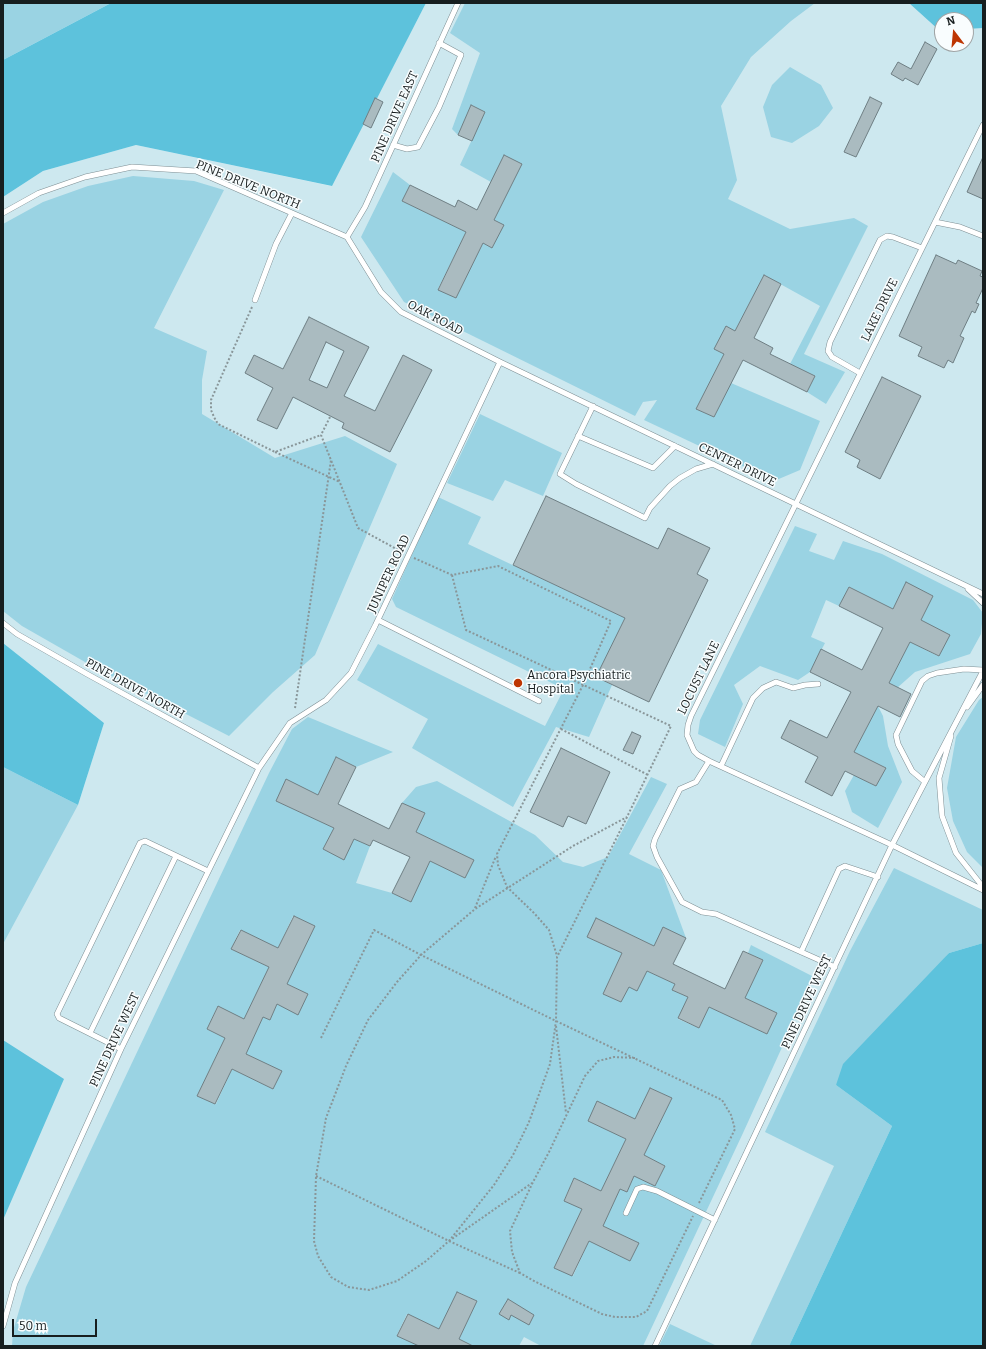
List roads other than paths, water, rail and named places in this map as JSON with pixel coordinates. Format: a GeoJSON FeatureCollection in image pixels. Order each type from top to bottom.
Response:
{"type":"FeatureCollection","features":[{"type":"Feature","properties":{"kind":"lane","name":"PINE DRIVE EAST"},"geometry":{"type":"LineString","coordinates":[[347,237],[364,207],[458,3]]}},
{"type":"Feature","properties":{"kind":"lane"},"geometry":{"type":"LineString","coordinates":[[393,145],[407,149],[418,147],[439,107],[461,55],[439,43]]}},
{"type":"Feature","properties":{"kind":"lane","name":"LAKE DRIVE"},"geometry":{"type":"LineString","coordinates":[[795,504],[983,124]]}},
{"type":"Feature","properties":{"kind":"lane","name":"PINE DRIVE NORTH"},"geometry":{"type":"LineString","coordinates":[[3,213],[45,191],[85,177],[132,167],[196,171],[347,237]]}},
{"type":"Feature","properties":{"kind":"lane"},"geometry":{"type":"LineString","coordinates":[[255,300],[276,244],[292,213]]}},
{"type":"Feature","properties":{"kind":"lane"},"geometry":{"type":"LineString","coordinates":[[935,222],[960,226],[983,236]]}},
{"type":"Feature","properties":{"kind":"lane"},"geometry":{"type":"LineString","coordinates":[[860,373],[832,357],[828,351],[836,328],[880,240],[887,236],[893,237],[922,248]]}},
{"type":"Feature","properties":{"kind":"lane","name":"OAK ROAD"},"geometry":{"type":"LineString","coordinates":[[347,237],[381,292],[401,312],[500,362]]}},
{"type":"Feature","properties":{"kind":"lane","name":"CENTER DRIVE"},"geometry":{"type":"LineString","coordinates":[[500,362],[983,594]]}},
{"type":"Feature","properties":{"kind":"lane","name":"JUNIPER ROAD"},"geometry":{"type":"LineString","coordinates":[[259,768],[290,723],[326,700],[351,673],[378,620],[500,362]]}},
{"type":"Feature","properties":{"kind":"lane"},"geometry":{"type":"LineString","coordinates":[[593,406],[560,474],[576,484],[645,518],[650,508],[670,486],[680,478],[696,469],[713,464]]}},
{"type":"Feature","properties":{"kind":"lane"},"geometry":{"type":"LineString","coordinates":[[578,436],[653,468],[675,446]]}},
{"type":"Feature","properties":{"kind":"lane","name":"LOCUST LANE"},"geometry":{"type":"LineString","coordinates":[[795,504],[688,725],[687,735],[691,746],[698,755],[709,761],[892,845],[983,890]]}},
{"type":"Feature","properties":{"kind":"lane"},"geometry":{"type":"LineString","coordinates":[[964,585],[983,603]]}},
{"type":"Feature","properties":{"kind":"lane"},"geometry":{"type":"LineString","coordinates":[[378,620],[539,701]]}},
{"type":"Feature","properties":{"kind":"lane","name":"PINE DRIVE NORTH"},"geometry":{"type":"LineString","coordinates":[[3,623],[17,634],[80,670],[259,768]]}},
{"type":"Feature","properties":{"kind":"lane"},"geometry":{"type":"LineString","coordinates":[[925,782],[912,771],[898,744],[896,735],[922,681],[928,676],[937,673],[964,669],[983,670]]}},
{"type":"Feature","properties":{"kind":"lane","name":"PINE DRIVE WEST"},"geometry":{"type":"LineString","coordinates":[[655,1346],[892,845],[983,670]]}},
{"type":"Feature","properties":{"kind":"lane"},"geometry":{"type":"LineString","coordinates":[[721,766],[753,698],[763,688],[776,682],[793,688],[818,684]]}},
{"type":"Feature","properties":{"kind":"lane"},"geometry":{"type":"LineString","coordinates":[[983,685],[955,724],[939,778],[942,816],[956,852],[983,887]]}},
{"type":"Feature","properties":{"kind":"lane"},"geometry":{"type":"LineString","coordinates":[[709,761],[696,782],[680,789],[655,839],[654,846],[657,857],[682,902],[702,912],[716,914],[835,967]]}},
{"type":"Feature","properties":{"kind":"lane","name":"PINE DRIVE WEST"},"geometry":{"type":"LineString","coordinates":[[3,1326],[15,1283],[121,1049],[259,768]]}},
{"type":"Feature","properties":{"kind":"lane"},"geometry":{"type":"LineString","coordinates":[[121,1049],[59,1018],[57,1014],[140,843],[144,841],[208,871]]}},
{"type":"Feature","properties":{"kind":"lane"},"geometry":{"type":"LineString","coordinates":[[90,1033],[176,856]]}},
{"type":"Feature","properties":{"kind":"lane"},"geometry":{"type":"LineString","coordinates":[[801,952],[839,869],[846,866],[878,877]]}},
{"type":"Feature","properties":{"kind":"lane"},"geometry":{"type":"LineString","coordinates":[[626,1213],[637,1189],[643,1187],[657,1191],[715,1220]]}},
{"type":"Feature","properties":{"kind":"place","name":"Ancora Psychiatric Hospital"},"geometry":{"type":"Point","coordinates":[518,683]}}]}
